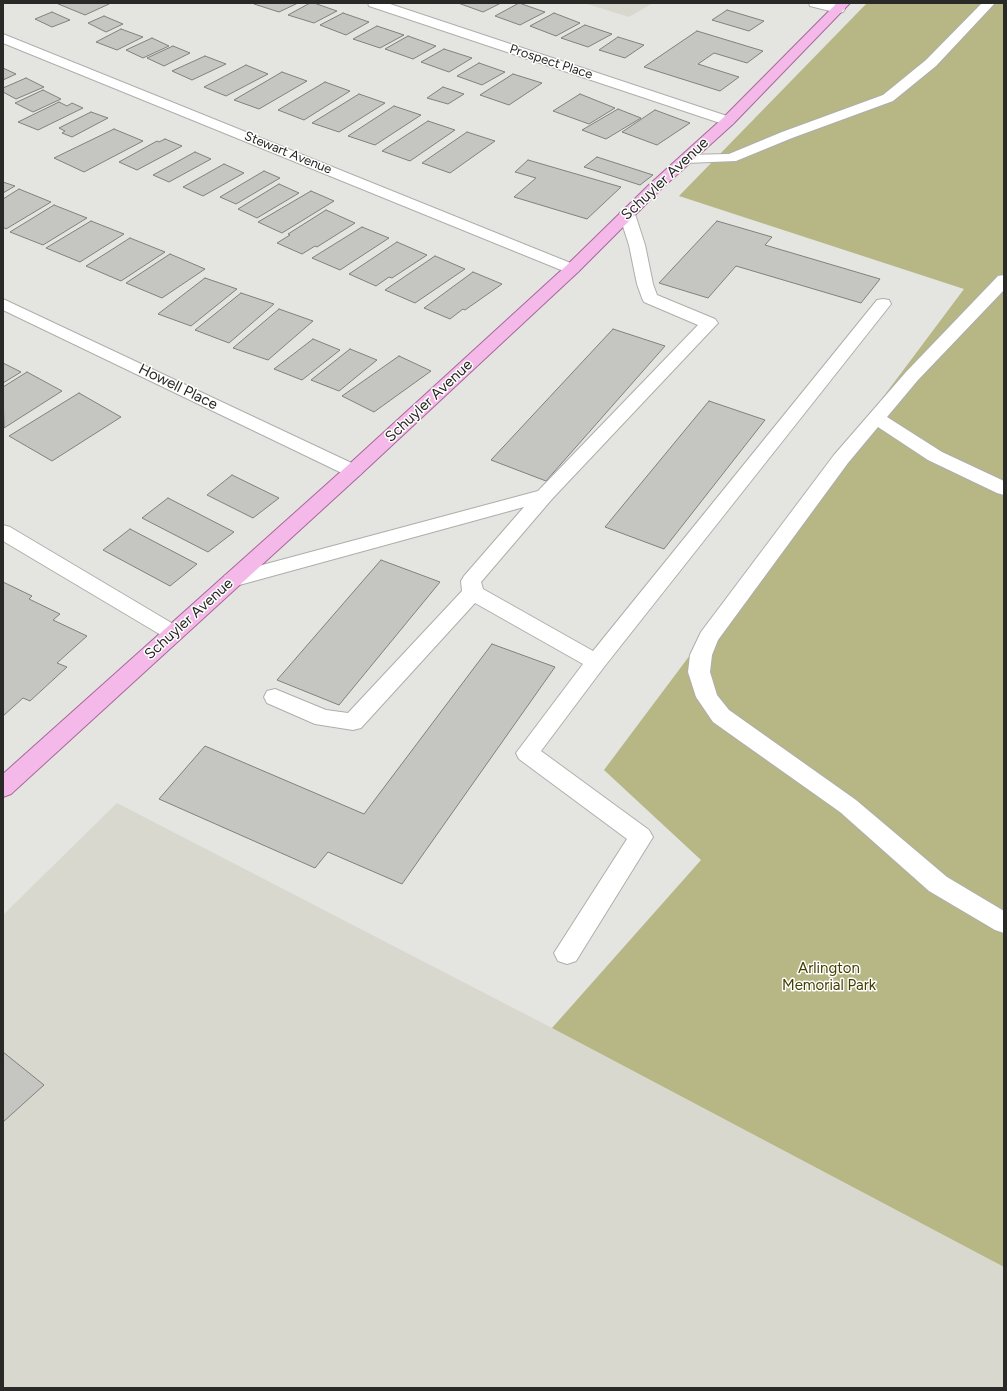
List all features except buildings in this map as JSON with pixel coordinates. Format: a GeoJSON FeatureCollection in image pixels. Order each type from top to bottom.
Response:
{"type":"FeatureCollection","features":[{"type":"Feature","properties":{"kind":"main road","name":"Schuyler Avenue"},"geometry":{"type":"LineString","coordinates":[[3,788],[353,471],[572,269],[628,214],[728,121],[841,6]]}},
{"type":"Feature","properties":{"kind":"street","name":"Prospect Place"},"geometry":{"type":"LineString","coordinates":[[374,3],[728,121]]}},
{"type":"Feature","properties":{"kind":"street"},"geometry":{"type":"LineString","coordinates":[[815,3],[841,6]]}},
{"type":"Feature","properties":{"kind":"street"},"geometry":{"type":"LineString","coordinates":[[686,159],[731,158],[787,135],[888,98],[931,64],[989,3]]}},
{"type":"Feature","properties":{"kind":"street","name":"Stewart Avenue"},"geometry":{"type":"LineString","coordinates":[[3,38],[572,269]]}},
{"type":"Feature","properties":{"kind":"street"},"geometry":{"type":"LineString","coordinates":[[473,593],[471,581],[545,495],[709,324],[650,298],[645,284],[637,245],[628,214]]}},
{"type":"Feature","properties":{"kind":"street"},"geometry":{"type":"LineString","coordinates":[[1004,280],[912,376],[841,459],[709,637],[701,655],[700,672],[707,697],[721,716],[848,806],[938,884],[1004,923]]}},
{"type":"Feature","properties":{"kind":"street","name":"Howell Place"},"geometry":{"type":"LineString","coordinates":[[3,304],[353,471]]}},
{"type":"Feature","properties":{"kind":"street"},"geometry":{"type":"LineString","coordinates":[[567,953],[641,837],[526,753],[596,662],[883,304]]}},
{"type":"Feature","properties":{"kind":"street"},"geometry":{"type":"LineString","coordinates":[[876,418],[935,456],[1004,489]]}},
{"type":"Feature","properties":{"kind":"street"},"geometry":{"type":"LineString","coordinates":[[232,580],[545,495]]}},
{"type":"Feature","properties":{"kind":"street"},"geometry":{"type":"LineString","coordinates":[[3,532],[173,633]]}},
{"type":"Feature","properties":{"kind":"street"},"geometry":{"type":"LineString","coordinates":[[473,593],[596,662]]}},
{"type":"Feature","properties":{"kind":"street"},"geometry":{"type":"LineString","coordinates":[[275,697],[323,718],[353,722],[473,593]]}},
{"type":"Feature","properties":{"kind":"shaded area"},"geometry":{"type":"Polygon","coordinates":[[[584,3],[653,3],[629,17],[584,3]]]}},
{"type":"Feature","properties":{"kind":"shaded area"},"geometry":{"type":"Polygon","coordinates":[[[117,803],[552,1028],[1004,1267],[1004,1388],[3,1388],[3,915],[117,803]]]}},
{"type":"Feature","properties":{"kind":"green space","name":"Arlington Memorial Park"},"geometry":{"type":"Polygon","coordinates":[[[867,3],[1004,3],[1004,1267],[552,1028],[701,860],[604,770],[964,289],[679,196],[867,3]]]}}]}
